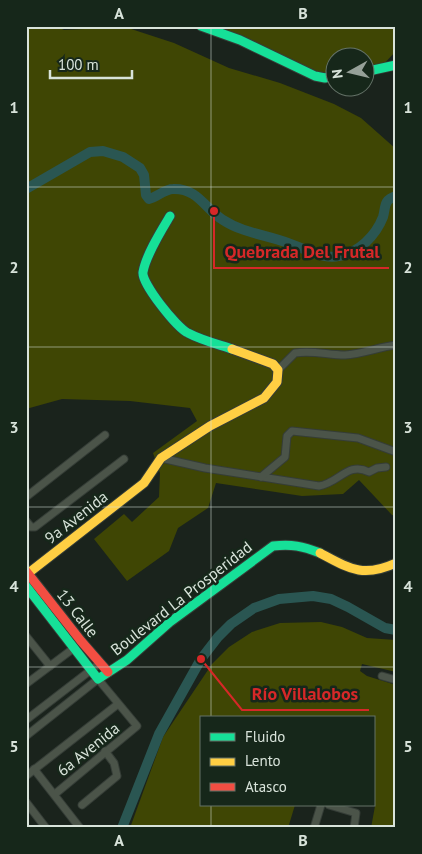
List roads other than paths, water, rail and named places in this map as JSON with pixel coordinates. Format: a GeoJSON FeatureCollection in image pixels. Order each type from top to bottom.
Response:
{"type":"FeatureCollection","features":[{"type":"Feature","properties":{"kind":"main road"},"geometry":{"type":"LineString","coordinates":[[201,26],[240,40],[315,76],[324,78]]}},
{"type":"Feature","properties":{"kind":"main road"},"geometry":{"type":"LineString","coordinates":[[374,70],[396,65]]}},
{"type":"Feature","properties":{"kind":"main road"},"geometry":{"type":"LineString","coordinates":[[161,458],[210,426],[264,398],[277,382],[278,370],[266,360],[187,333],[179,327],[153,295],[145,282],[143,271],[155,242],[170,216]]}},
{"type":"Feature","properties":{"kind":"main road","name":"9a Avenida"},"geometry":{"type":"LineString","coordinates":[[27,573],[144,483],[161,458]]}},
{"type":"Feature","properties":{"kind":"main road","name":"Boulevard La Prosperidad"},"geometry":{"type":"LineString","coordinates":[[98,679],[127,660],[170,622],[273,546],[298,545],[366,573],[383,571],[396,563]]}},
{"type":"Feature","properties":{"kind":"main road","name":"13 Calle"},"geometry":{"type":"LineString","coordinates":[[27,573],[108,672]]}},
{"type":"Feature","properties":{"kind":"main road","name":"13 Calle"},"geometry":{"type":"LineString","coordinates":[[26,586],[98,679]]}},
{"type":"Feature","properties":{"kind":"street"},"geometry":{"type":"LineString","coordinates":[[278,370],[294,353],[313,351],[337,355],[396,344]]}},
{"type":"Feature","properties":{"kind":"street"},"geometry":{"type":"LineString","coordinates":[[261,477],[286,458],[287,436],[292,431],[358,438],[396,452]]}},
{"type":"Feature","properties":{"kind":"street"},"geometry":{"type":"LineString","coordinates":[[26,497],[105,435]]}},
{"type":"Feature","properties":{"kind":"street"},"geometry":{"type":"LineString","coordinates":[[161,458],[319,486],[352,470],[361,468],[370,472],[377,468],[386,467]]}},
{"type":"Feature","properties":{"kind":"street"},"geometry":{"type":"LineString","coordinates":[[26,521],[33,527],[124,459]]}},
{"type":"Feature","properties":{"kind":"street"},"geometry":{"type":"LineString","coordinates":[[26,636],[50,666]]}},
{"type":"Feature","properties":{"kind":"street"},"geometry":{"type":"LineString","coordinates":[[27,681],[74,648]]}},
{"type":"Feature","properties":{"kind":"street"},"geometry":{"type":"LineString","coordinates":[[26,720],[100,663]]}},
{"type":"Feature","properties":{"kind":"street"},"geometry":{"type":"LineString","coordinates":[[382,676],[396,680]]}},
{"type":"Feature","properties":{"kind":"street"},"geometry":{"type":"LineString","coordinates":[[26,736],[98,679],[118,704],[26,776]]}},
{"type":"Feature","properties":{"kind":"street","name":"6a Avenida"},"geometry":{"type":"LineString","coordinates":[[54,794],[135,729],[137,726],[118,704]]}},
{"type":"Feature","properties":{"kind":"street"},"geometry":{"type":"LineString","coordinates":[[82,805],[117,776],[114,763],[106,751]]}},
{"type":"Feature","properties":{"kind":"street"},"geometry":{"type":"LineString","coordinates":[[34,769],[80,828]]}},
{"type":"Feature","properties":{"kind":"street"},"geometry":{"type":"LineString","coordinates":[[26,802],[46,828]]}},
{"type":"Feature","properties":{"kind":"street"},"geometry":{"type":"LineString","coordinates":[[314,828],[320,806]]}},
{"type":"Feature","properties":{"kind":"street"},"geometry":{"type":"LineString","coordinates":[[332,806],[357,814],[354,828]]}},
{"type":"Feature","properties":{"kind":"waterway"},"geometry":{"type":"LineString","coordinates":[[26,189],[90,152],[103,151],[123,157],[140,168],[144,175],[146,195],[149,199],[170,189],[189,192],[223,220],[239,228],[280,240],[320,255],[333,257],[353,251],[366,242],[380,224],[387,202],[396,196]]}},
{"type":"Feature","properties":{"kind":"waterway"},"geometry":{"type":"LineString","coordinates":[[122,828],[159,734],[201,659],[231,624],[254,608],[279,599],[313,596],[331,599],[385,628],[396,630]]}},
{"type":"Feature","properties":{"kind":"place","name":"Quebrada Del Frutal"},"geometry":{"type":"Point","coordinates":[214,211]}},
{"type":"Feature","properties":{"kind":"place","name":"Río Villalobos"},"geometry":{"type":"Point","coordinates":[201,659]}}]}
